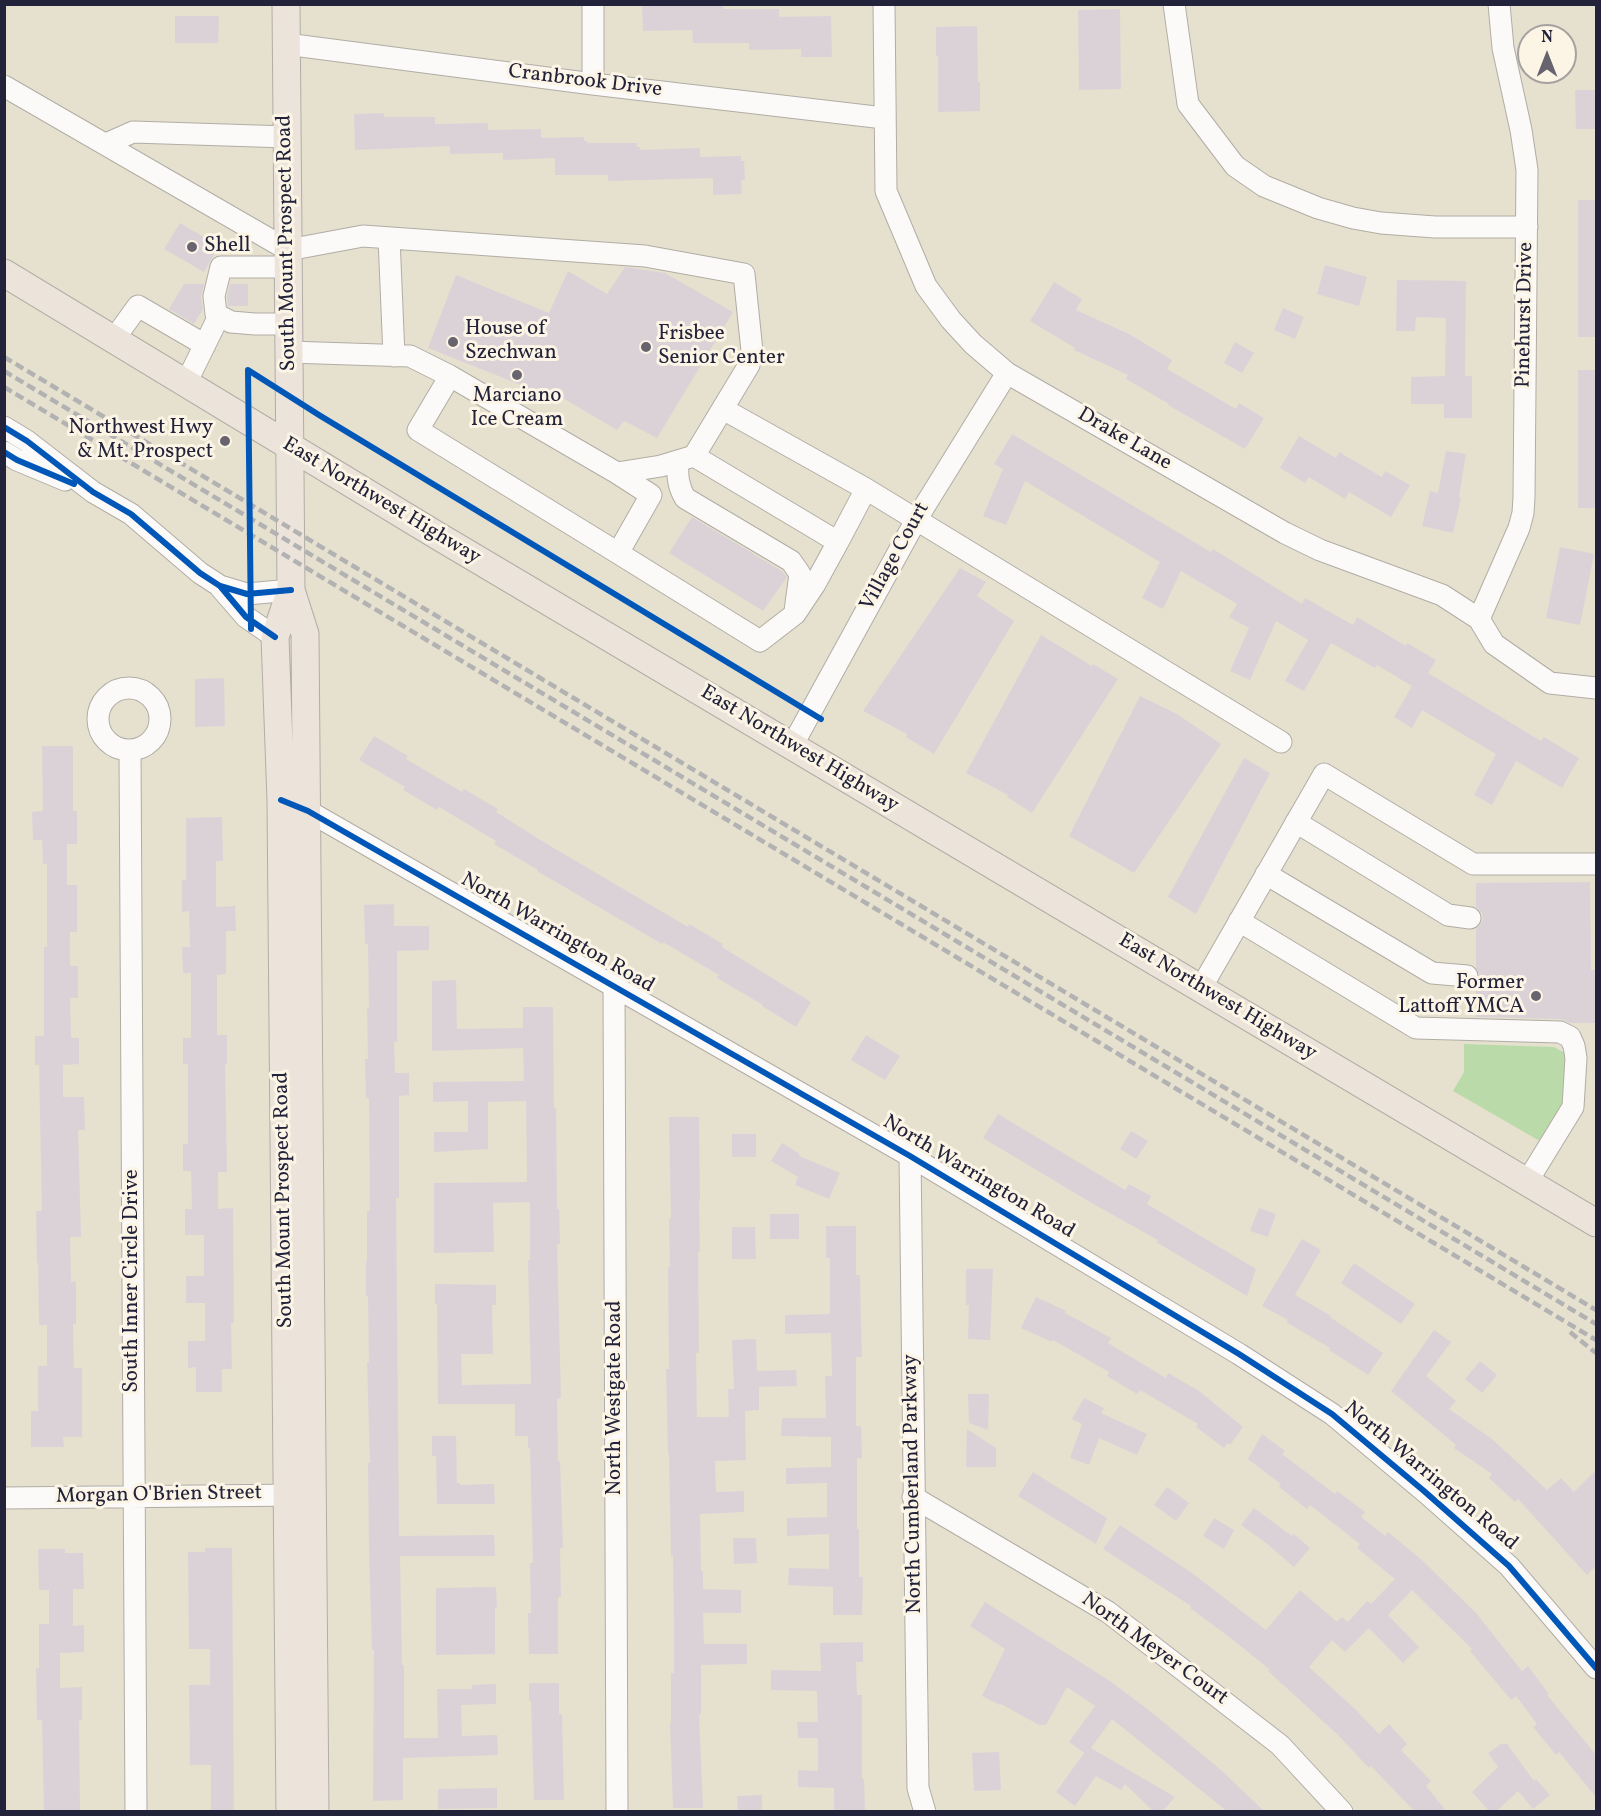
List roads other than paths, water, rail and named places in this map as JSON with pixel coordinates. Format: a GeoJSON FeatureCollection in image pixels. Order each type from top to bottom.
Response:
{"type":"FeatureCollection","features":[{"type":"Feature","properties":{"kind":"main road","name":"South Mount Prospect Road"},"geometry":{"type":"LineString","coordinates":[[286,4],[291,590],[305,634],[308,811],[301,1495],[290,1812]]}},
{"type":"Feature","properties":{"kind":"main road","name":"East Northwest Highway"},"geometry":{"type":"LineString","coordinates":[[4,273],[290,447],[1596,1222]]}},
{"type":"Feature","properties":{"kind":"main road","name":"South Mount Prospect Road"},"geometry":{"type":"LineString","coordinates":[[291,590],[275,637],[301,1495],[315,1812]]}},
{"type":"Feature","properties":{"kind":"street"},"geometry":{"type":"LineString","coordinates":[[593,4],[593,84]]}},
{"type":"Feature","properties":{"kind":"street","name":"Drake Lane"},"geometry":{"type":"LineString","coordinates":[[884,4],[886,191],[926,286],[951,320],[973,344],[1007,373],[1285,533],[1320,550],[1442,595],[1479,619],[1494,644],[1550,683],[1596,688]]}},
{"type":"Feature","properties":{"kind":"street"},"geometry":{"type":"LineString","coordinates":[[1174,4],[1188,104],[1235,166],[1264,186],[1318,208],[1381,223],[1435,227],[1527,227]]}},
{"type":"Feature","properties":{"kind":"street","name":"Pinehurst Drive"},"geometry":{"type":"LineString","coordinates":[[1479,619],[1519,528],[1523,513],[1527,170],[1521,130],[1503,48],[1499,4]]}},
{"type":"Feature","properties":{"kind":"street","name":"Cranbrook Drive"},"geometry":{"type":"LineString","coordinates":[[286,44],[593,84],[884,118]]}},
{"type":"Feature","properties":{"kind":"street"},"geometry":{"type":"LineString","coordinates":[[4,86],[106,144],[288,259]]}},
{"type":"Feature","properties":{"kind":"street"},"geometry":{"type":"LineString","coordinates":[[106,144],[133,132],[287,137]]}},
{"type":"Feature","properties":{"kind":"street"},"geometry":{"type":"LineString","coordinates":[[289,324],[231,322],[216,314],[214,296],[222,267],[288,259],[363,236],[645,256],[744,274],[751,358],[723,409],[677,475],[684,498],[791,561],[800,574],[795,614]]}},
{"type":"Feature","properties":{"kind":"street"},"geometry":{"type":"LineString","coordinates":[[389,238],[394,356]]}},
{"type":"Feature","properties":{"kind":"street"},"geometry":{"type":"LineString","coordinates":[[114,339],[138,306],[205,345]]}},
{"type":"Feature","properties":{"kind":"street"},"geometry":{"type":"LineString","coordinates":[[186,383],[219,316]]}},
{"type":"Feature","properties":{"kind":"street"},"geometry":{"type":"LineString","coordinates":[[289,352],[410,356],[450,376],[617,473],[651,495],[618,553]]}},
{"type":"Feature","properties":{"kind":"street","name":"Village Court"},"geometry":{"type":"LineString","coordinates":[[792,746],[916,520],[1007,373]]}},
{"type":"Feature","properties":{"kind":"street"},"geometry":{"type":"LineString","coordinates":[[450,376],[418,430],[760,641],[795,614],[815,584],[866,489]]}},
{"type":"Feature","properties":{"kind":"street"},"geometry":{"type":"LineString","coordinates":[[723,409],[866,489],[1281,742]]}},
{"type":"Feature","properties":{"kind":"street"},"geometry":{"type":"LineString","coordinates":[[4,427],[27,441],[93,492],[130,514],[200,573],[220,586],[247,594],[291,590]]}},
{"type":"Feature","properties":{"kind":"street"},"geometry":{"type":"LineString","coordinates":[[4,452],[17,460],[93,492]]}},
{"type":"Feature","properties":{"kind":"street"},"geometry":{"type":"LineString","coordinates":[[617,473],[661,466],[686,459],[838,542]]}},
{"type":"Feature","properties":{"kind":"street"},"geometry":{"type":"LineString","coordinates":[[220,586],[246,617],[275,637]]}},
{"type":"Feature","properties":{"kind":"street","name":"South Inner Circle Drive"},"geometry":{"type":"LineString","coordinates":[[130,751],[136,1812]]}},
{"type":"Feature","properties":{"kind":"street"},"geometry":{"type":"LineString","coordinates":[[1200,988],[1324,774],[1473,864],[1596,864]]}},
{"type":"Feature","properties":{"kind":"street","name":"North Warrington Road"},"geometry":{"type":"LineString","coordinates":[[281,800],[308,811],[910,1156],[1239,1353],[1332,1414],[1509,1566],[1596,1668]]}},
{"type":"Feature","properties":{"kind":"street"},"geometry":{"type":"LineString","coordinates":[[1296,822],[1448,915],[1470,918]]}},
{"type":"Feature","properties":{"kind":"street"},"geometry":{"type":"LineString","coordinates":[[1266,874],[1432,973],[1467,976]]}},
{"type":"Feature","properties":{"kind":"street"},"geometry":{"type":"LineString","coordinates":[[1239,921],[1416,1028],[1560,1032],[1570,1038],[1576,1058],[1573,1107],[1527,1182]]}},
{"type":"Feature","properties":{"kind":"street","name":"North Westgate Road"},"geometry":{"type":"LineString","coordinates":[[614,985],[617,1812]]}},
{"type":"Feature","properties":{"kind":"street","name":"North Cumberland Parkway"},"geometry":{"type":"LineString","coordinates":[[910,1156],[918,1788],[925,1812]]}},
{"type":"Feature","properties":{"kind":"street","name":"Morgan O'Brien Street"},"geometry":{"type":"LineString","coordinates":[[4,1498],[301,1495]]}},
{"type":"Feature","properties":{"kind":"street","name":"North Meyer Court"},"geometry":{"type":"LineString","coordinates":[[913,1497],[1108,1612],[1280,1745],[1342,1812]]}},
{"type":"Feature","properties":{"kind":"railway"},"geometry":{"type":"LineString","coordinates":[[4,357],[1596,1310]]}},
{"type":"Feature","properties":{"kind":"railway"},"geometry":{"type":"LineString","coordinates":[[4,371],[1596,1324]]}},
{"type":"Feature","properties":{"kind":"railway"},"geometry":{"type":"LineString","coordinates":[[4,387],[1596,1340]]}},
{"type":"Feature","properties":{"kind":"railway"},"geometry":{"type":"LineString","coordinates":[[1570,1332],[1596,1353]]}},
{"type":"Feature","properties":{"kind":"place","name":"Shell"},"geometry":{"type":"Point","coordinates":[192,247]}},
{"type":"Feature","properties":{"kind":"place","name":"House of Szechwan"},"geometry":{"type":"Point","coordinates":[453,342]}},
{"type":"Feature","properties":{"kind":"place","name":"Frisbee Senior Center"},"geometry":{"type":"Point","coordinates":[646,347]}},
{"type":"Feature","properties":{"kind":"place","name":"Marciano Ice Cream"},"geometry":{"type":"Point","coordinates":[517,375]}},
{"type":"Feature","properties":{"kind":"place","name":"Northwest Hwy & Mt. Prospect"},"geometry":{"type":"Point","coordinates":[225,441]}},
{"type":"Feature","properties":{"kind":"place","name":"Former Lattoff YMCA"},"geometry":{"type":"Point","coordinates":[1536,996]}}]}
